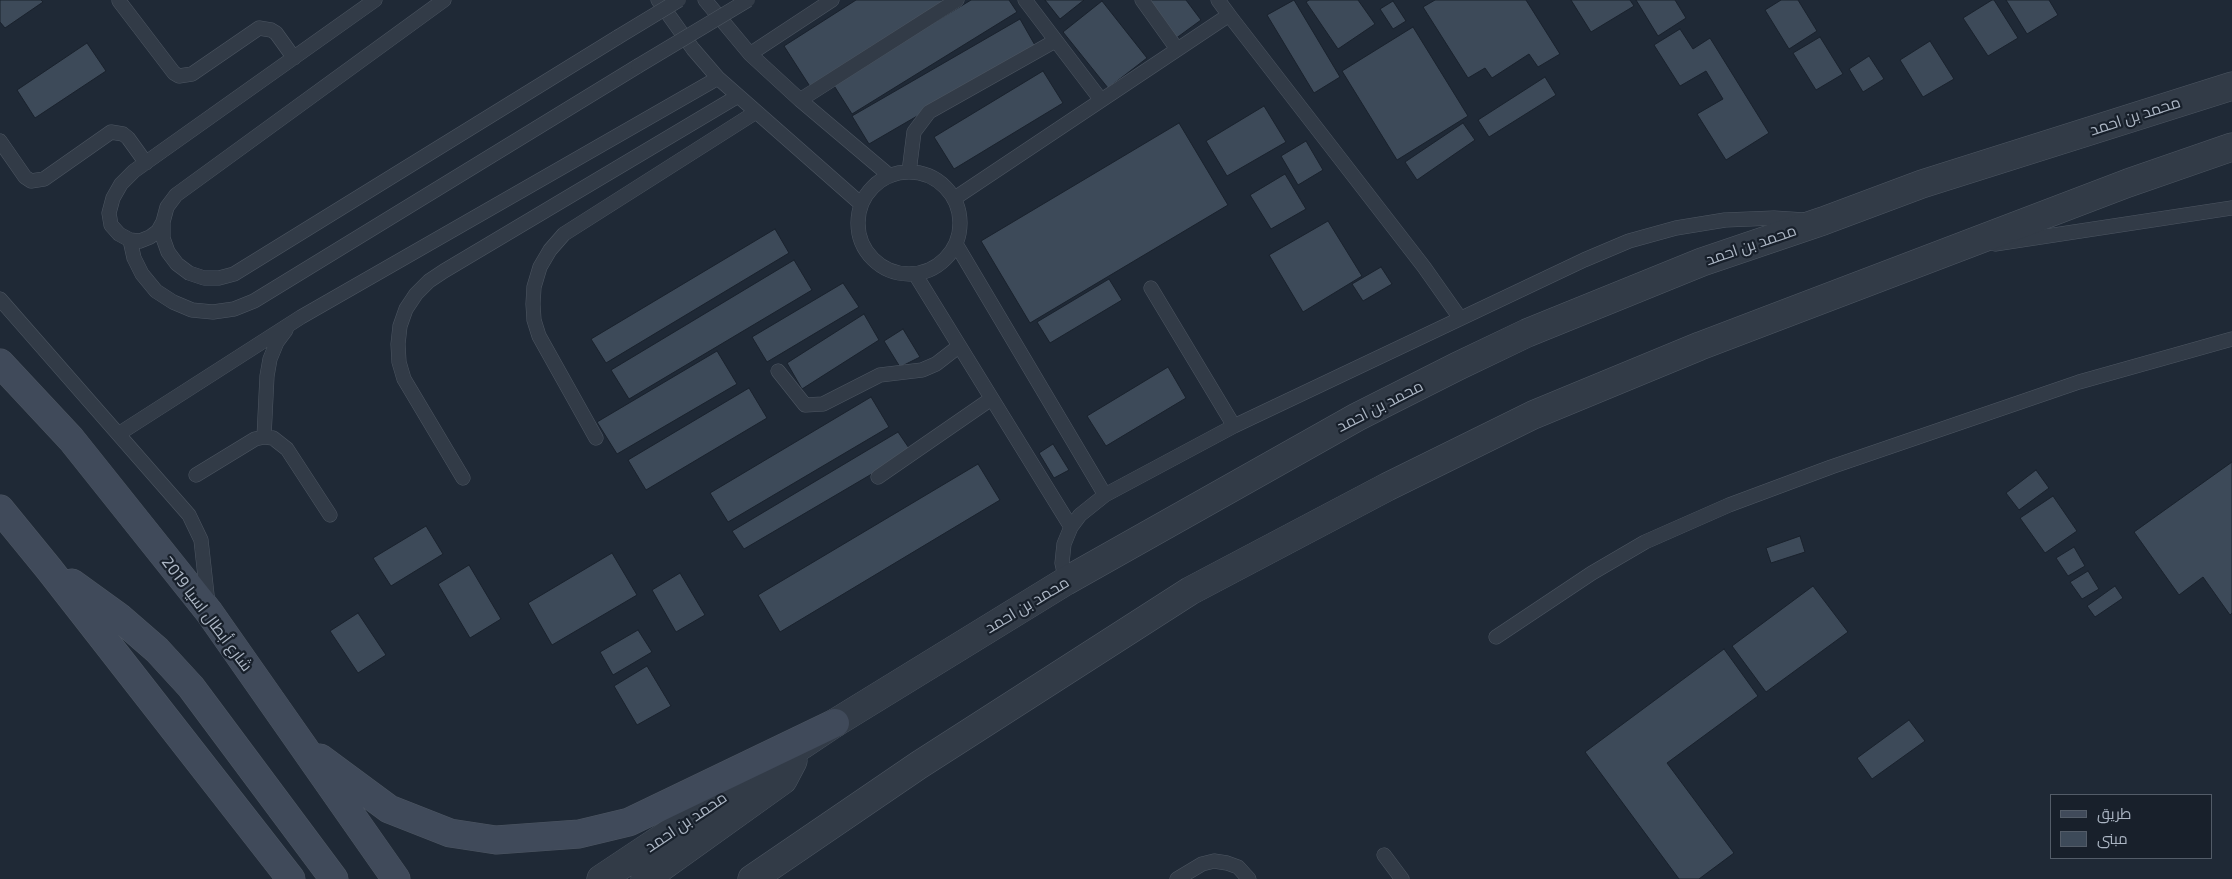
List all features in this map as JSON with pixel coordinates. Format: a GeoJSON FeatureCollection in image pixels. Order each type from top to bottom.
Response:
{"type":"FeatureCollection","features":[{"type":"Feature","properties":{"kind":"main road","name":"شارع أبطال اسيا 2019"},"geometry":{"type":"LineString","coordinates":[[0,363],[71,439],[209,612],[396,879]]}},
{"type":"Feature","properties":{"kind":"main road"},"geometry":{"type":"LineString","coordinates":[[0,509],[49,568],[284,873]]}},
{"type":"Feature","properties":{"kind":"main road"},"geometry":{"type":"LineString","coordinates":[[49,568],[85,591],[119,617],[156,650],[191,687],[334,879]]}},
{"type":"Feature","properties":{"kind":"main road"},"geometry":{"type":"LineString","coordinates":[[299,742],[389,809],[450,833],[496,840],[579,834],[629,822],[835,723]]}},
{"type":"Feature","properties":{"kind":"street","name":"محمد بن احمد"},"geometry":{"type":"LineString","coordinates":[[601,879],[835,723],[1066,581],[1357,417],[1527,333],[1702,262],[1823,221],[1922,184],[2232,86]]}},
{"type":"Feature","properties":{"kind":"street"},"geometry":{"type":"LineString","coordinates":[[752,879],[919,765],[1190,591],[1387,487],[1533,415],[1700,346],[2128,183],[2232,147]]}},
{"type":"Feature","properties":{"kind":"street"},"geometry":{"type":"LineString","coordinates":[[645,879],[783,780],[800,746]]}},
{"type":"Feature","properties":{"kind":"lane"},"geometry":{"type":"LineString","coordinates":[[375,0],[146,163],[122,184],[113,198],[109,212],[111,225],[119,234],[130,240],[140,241],[150,237],[158,231],[163,222],[167,207],[176,195],[444,0]]}},
{"type":"Feature","properties":{"kind":"lane"},"geometry":{"type":"LineString","coordinates":[[658,0],[693,49],[718,78],[861,204]]}},
{"type":"Feature","properties":{"kind":"lane"},"geometry":{"type":"LineString","coordinates":[[163,222],[163,238],[168,252],[177,264],[190,273],[204,278],[219,278],[234,274],[679,0]]}},
{"type":"Feature","properties":{"kind":"lane"},"geometry":{"type":"LineString","coordinates":[[705,0],[750,54],[800,100],[890,176]]}},
{"type":"Feature","properties":{"kind":"lane"},"geometry":{"type":"LineString","coordinates":[[130,240],[134,258],[142,274],[156,290],[173,302],[192,310],[214,312],[234,309],[254,301],[748,0]]}},
{"type":"Feature","properties":{"kind":"lane"},"geometry":{"type":"LineString","coordinates":[[750,54],[832,0]]}},
{"type":"Feature","properties":{"kind":"lane"},"geometry":{"type":"LineString","coordinates":[[800,100],[957,0]]}},
{"type":"Feature","properties":{"kind":"lane"},"geometry":{"type":"LineString","coordinates":[[1025,0],[1101,100]]}},
{"type":"Feature","properties":{"kind":"lane"},"geometry":{"type":"LineString","coordinates":[[1142,0],[1177,49]]}},
{"type":"Feature","properties":{"kind":"lane"},"geometry":{"type":"LineString","coordinates":[[1218,0],[1424,267],[1460,318]]}},
{"type":"Feature","properties":{"kind":"lane"},"geometry":{"type":"LineString","coordinates":[[119,1],[174,73],[179,76],[192,74],[259,28],[264,28],[276,34],[294,58]]}},
{"type":"Feature","properties":{"kind":"lane"},"geometry":{"type":"LineString","coordinates":[[954,198],[1229,15]]}},
{"type":"Feature","properties":{"kind":"lane"},"geometry":{"type":"LineString","coordinates":[[909,172],[914,132],[929,112],[1055,41]]}},
{"type":"Feature","properties":{"kind":"lane"},"geometry":{"type":"LineString","coordinates":[[120,433],[301,317],[718,78]]}},
{"type":"Feature","properties":{"kind":"lane"},"geometry":{"type":"LineString","coordinates":[[463,478],[404,379],[399,362],[400,326],[406,309],[416,294],[429,281],[444,271],[738,96]]}},
{"type":"Feature","properties":{"kind":"lane"},"geometry":{"type":"LineString","coordinates":[[596,438],[539,336],[534,320],[533,304],[534,287],[540,268],[550,250],[564,234],[756,112]]}},
{"type":"Feature","properties":{"kind":"lane"},"geometry":{"type":"LineString","coordinates":[[0,141],[26,177],[31,181],[44,179],[110,132],[123,134],[128,138],[146,163]]}},
{"type":"Feature","properties":{"kind":"lane"},"geometry":{"type":"LineString","coordinates":[[909,172],[927,175],[943,184],[954,198],[960,213],[960,229],[956,244],[947,259],[932,269],[915,274],[894,272],[876,262],[863,246],[857,225],[861,204],[868,192],[878,182],[890,176],[909,172]]}},
{"type":"Feature","properties":{"kind":"lane"},"geometry":{"type":"LineString","coordinates":[[1952,250],[2232,208]]}},
{"type":"Feature","properties":{"kind":"lane"},"geometry":{"type":"LineString","coordinates":[[1066,581],[1062,563],[1064,544],[1071,527],[1080,514],[1105,495],[1234,426],[1460,318],[1629,241],[1676,228],[1735,220],[1774,218],[1823,221]]}},
{"type":"Feature","properties":{"kind":"lane"},"geometry":{"type":"LineString","coordinates":[[956,244],[1105,495]]}},
{"type":"Feature","properties":{"kind":"lane"},"geometry":{"type":"LineString","coordinates":[[915,274],[958,347],[1071,527]]}},
{"type":"Feature","properties":{"kind":"lane"},"geometry":{"type":"LineString","coordinates":[[1151,288],[1234,426]]}},
{"type":"Feature","properties":{"kind":"lane"},"geometry":{"type":"LineString","coordinates":[[0,299],[120,433],[189,515],[196,527],[202,548],[209,612]]}},
{"type":"Feature","properties":{"kind":"lane"},"geometry":{"type":"LineString","coordinates":[[264,437],[267,376],[270,359],[277,342],[288,328],[301,317]]}},
{"type":"Feature","properties":{"kind":"lane"},"geometry":{"type":"LineString","coordinates":[[1496,637],[1592,573],[1637,546],[1729,505],[1830,467],[2079,382],[2232,339]]}},
{"type":"Feature","properties":{"kind":"lane"},"geometry":{"type":"LineString","coordinates":[[778,371],[805,405],[823,404],[880,375],[929,368],[958,347]]}},
{"type":"Feature","properties":{"kind":"lane"},"geometry":{"type":"LineString","coordinates":[[878,477],[991,399]]}},
{"type":"Feature","properties":{"kind":"lane"},"geometry":{"type":"LineString","coordinates":[[196,475],[255,439],[273,438],[287,449],[330,515]]}},
{"type":"Feature","properties":{"kind":"lane"},"geometry":{"type":"LineString","coordinates":[[1384,855],[1402,879]]}},
{"type":"Feature","properties":{"kind":"lane"},"geometry":{"type":"LineString","coordinates":[[1177,879],[1202,864],[1214,861],[1227,862],[1238,867],[1249,879]]}},
{"type":"Feature","properties":{"kind":"building"},"geometry":{"type":"Polygon","coordinates":[[[0,0],[41,0],[43,2],[5,28],[0,22],[0,0]]]}},
{"type":"Feature","properties":{"kind":"building"},"geometry":{"type":"Polygon","coordinates":[[[856,0],[950,0],[811,88],[784,46],[856,0]]]}},
{"type":"Feature","properties":{"kind":"building"},"geometry":{"type":"Polygon","coordinates":[[[971,0],[1009,0],[1017,12],[852,114],[833,84],[971,0]]]}},
{"type":"Feature","properties":{"kind":"building"},"geometry":{"type":"Polygon","coordinates":[[[1045,0],[1084,0],[1060,19],[1045,0]]]}},
{"type":"Feature","properties":{"kind":"building"},"geometry":{"type":"Polygon","coordinates":[[[1146,0],[1186,0],[1201,20],[1175,39],[1146,0]]]}},
{"type":"Feature","properties":{"kind":"building"},"geometry":{"type":"Polygon","coordinates":[[[1294,0],[1340,77],[1314,93],[1267,15],[1294,0]]]}},
{"type":"Feature","properties":{"kind":"building"},"geometry":{"type":"Polygon","coordinates":[[[1309,0],[1358,0],[1375,24],[1338,49],[1306,2],[1309,0]]]}},
{"type":"Feature","properties":{"kind":"building"},"geometry":{"type":"Polygon","coordinates":[[[1435,0],[1526,0],[1560,54],[1538,67],[1529,54],[1492,78],[1485,68],[1468,78],[1423,7],[1435,0]]]}},
{"type":"Feature","properties":{"kind":"building"},"geometry":{"type":"Polygon","coordinates":[[[1571,0],[1630,0],[1634,6],[1591,32],[1571,0]]]}},
{"type":"Feature","properties":{"kind":"building"},"geometry":{"type":"Polygon","coordinates":[[[1636,0],[1675,0],[1686,18],[1658,36],[1636,0]]]}},
{"type":"Feature","properties":{"kind":"building"},"geometry":{"type":"Polygon","coordinates":[[[1781,0],[1798,0],[1817,31],[1789,49],[1765,10],[1781,0]]]}},
{"type":"Feature","properties":{"kind":"building"},"geometry":{"type":"Polygon","coordinates":[[[1994,0],[2018,38],[1988,56],[1963,18],[1994,0]]]}},
{"type":"Feature","properties":{"kind":"building"},"geometry":{"type":"Polygon","coordinates":[[[2006,0],[2049,0],[2058,15],[2027,34],[2006,0]]]}},
{"type":"Feature","properties":{"kind":"building"},"geometry":{"type":"Polygon","coordinates":[[[1102,1],[1147,58],[1108,88],[1063,32],[1102,1]]]}},
{"type":"Feature","properties":{"kind":"building"},"geometry":{"type":"Polygon","coordinates":[[[1393,1],[1406,21],[1393,29],[1380,9],[1393,1]]]}},
{"type":"Feature","properties":{"kind":"building"},"geometry":{"type":"Polygon","coordinates":[[[1020,19],[1036,47],[869,144],[852,116],[1020,19]]]}},
{"type":"Feature","properties":{"kind":"building"},"geometry":{"type":"Polygon","coordinates":[[[1413,27],[1468,116],[1397,160],[1342,71],[1413,27]]]}},
{"type":"Feature","properties":{"kind":"building"},"geometry":{"type":"Polygon","coordinates":[[[1680,29],[1693,49],[1710,38],[1769,133],[1726,160],[1697,114],[1723,99],[1706,71],[1680,86],[1654,45],[1680,29]]]}},
{"type":"Feature","properties":{"kind":"building"},"geometry":{"type":"Polygon","coordinates":[[[1820,37],[1843,74],[1816,90],[1793,53],[1820,37]]]}},
{"type":"Feature","properties":{"kind":"building"},"geometry":{"type":"Polygon","coordinates":[[[1930,41],[1954,79],[1923,97],[1900,60],[1930,41]]]}},
{"type":"Feature","properties":{"kind":"building"},"geometry":{"type":"Polygon","coordinates":[[[87,43],[106,71],[35,118],[17,90],[87,43]]]}},
{"type":"Feature","properties":{"kind":"building"},"geometry":{"type":"Polygon","coordinates":[[[1869,56],[1884,79],[1863,92],[1849,69],[1869,56]]]}},
{"type":"Feature","properties":{"kind":"building"},"geometry":{"type":"Polygon","coordinates":[[[1043,71],[1063,103],[954,169],[934,137],[1043,71]]]}},
{"type":"Feature","properties":{"kind":"building"},"geometry":{"type":"Polygon","coordinates":[[[1545,77],[1556,95],[1489,137],[1478,120],[1545,77]]]}},
{"type":"Feature","properties":{"kind":"building"},"geometry":{"type":"Polygon","coordinates":[[[1264,106],[1286,142],[1227,176],[1206,141],[1264,106]]]}},
{"type":"Feature","properties":{"kind":"building"},"geometry":{"type":"Polygon","coordinates":[[[1179,123],[1228,205],[1030,323],[981,241],[1179,123]]]}},
{"type":"Feature","properties":{"kind":"building"},"geometry":{"type":"Polygon","coordinates":[[[1463,123],[1475,140],[1417,180],[1405,162],[1463,123]]]}},
{"type":"Feature","properties":{"kind":"building"},"geometry":{"type":"Polygon","coordinates":[[[1306,141],[1323,170],[1298,185],[1281,156],[1306,141]]]}},
{"type":"Feature","properties":{"kind":"building"},"geometry":{"type":"Polygon","coordinates":[[[1285,174],[1306,209],[1271,229],[1250,195],[1285,174]]]}},
{"type":"Feature","properties":{"kind":"building"},"geometry":{"type":"Polygon","coordinates":[[[1328,221],[1362,276],[1303,312],[1269,255],[1328,221]]]}},
{"type":"Feature","properties":{"kind":"building"},"geometry":{"type":"Polygon","coordinates":[[[775,229],[789,253],[606,363],[591,339],[775,229]]]}},
{"type":"Feature","properties":{"kind":"building"},"geometry":{"type":"Polygon","coordinates":[[[794,260],[812,290],[629,399],[611,370],[794,260]]]}},
{"type":"Feature","properties":{"kind":"building"},"geometry":{"type":"Polygon","coordinates":[[[1381,267],[1392,284],[1363,301],[1352,284],[1381,267]]]}},
{"type":"Feature","properties":{"kind":"building"},"geometry":{"type":"Polygon","coordinates":[[[1109,279],[1122,300],[1050,343],[1037,322],[1109,279]]]}},
{"type":"Feature","properties":{"kind":"building"},"geometry":{"type":"Polygon","coordinates":[[[843,283],[859,307],[767,362],[752,337],[843,283]]]}},
{"type":"Feature","properties":{"kind":"building"},"geometry":{"type":"Polygon","coordinates":[[[864,314],[879,340],[802,389],[787,363],[864,314]]]}},
{"type":"Feature","properties":{"kind":"building"},"geometry":{"type":"Polygon","coordinates":[[[903,329],[920,357],[900,367],[884,341],[903,329]]]}},
{"type":"Feature","properties":{"kind":"building"},"geometry":{"type":"Polygon","coordinates":[[[717,351],[737,384],[617,454],[597,422],[717,351]]]}},
{"type":"Feature","properties":{"kind":"building"},"geometry":{"type":"Polygon","coordinates":[[[1168,367],[1186,398],[1106,446],[1087,416],[1168,367]]]}},
{"type":"Feature","properties":{"kind":"building"},"geometry":{"type":"Polygon","coordinates":[[[749,388],[767,418],[646,490],[628,460],[749,388]]]}},
{"type":"Feature","properties":{"kind":"building"},"geometry":{"type":"Polygon","coordinates":[[[871,397],[889,427],[728,522],[710,493],[871,397]]]}},
{"type":"Feature","properties":{"kind":"building"},"geometry":{"type":"Polygon","coordinates":[[[898,432],[911,451],[744,549],[732,531],[898,432]]]}},
{"type":"Feature","properties":{"kind":"building"},"geometry":{"type":"Polygon","coordinates":[[[1053,444],[1069,470],[1054,478],[1039,453],[1053,444]]]}},
{"type":"Feature","properties":{"kind":"building"},"geometry":{"type":"Polygon","coordinates":[[[2232,462],[2232,613],[2230,615],[2203,577],[2179,595],[2134,532],[2232,462]]]}},
{"type":"Feature","properties":{"kind":"building"},"geometry":{"type":"Polygon","coordinates":[[[978,464],[1000,500],[780,632],[758,595],[978,464]]]}},
{"type":"Feature","properties":{"kind":"building"},"geometry":{"type":"Polygon","coordinates":[[[2036,470],[2049,488],[2019,510],[2006,493],[2036,470]]]}},
{"type":"Feature","properties":{"kind":"building"},"geometry":{"type":"Polygon","coordinates":[[[2053,496],[2077,531],[2045,553],[2020,518],[2053,496]]]}},
{"type":"Feature","properties":{"kind":"building"},"geometry":{"type":"Polygon","coordinates":[[[426,526],[443,554],[391,586],[373,558],[426,526]]]}},
{"type":"Feature","properties":{"kind":"building"},"geometry":{"type":"Polygon","coordinates":[[[1800,536],[1805,552],[1771,563],[1766,548],[1800,536]]]}},
{"type":"Feature","properties":{"kind":"building"},"geometry":{"type":"Polygon","coordinates":[[[2074,547],[2085,566],[2068,576],[2056,558],[2074,547]]]}},
{"type":"Feature","properties":{"kind":"building"},"geometry":{"type":"Polygon","coordinates":[[[612,553],[637,595],[552,645],[528,603],[612,553]]]}},
{"type":"Feature","properties":{"kind":"building"},"geometry":{"type":"Polygon","coordinates":[[[469,565],[501,619],[470,638],[438,584],[469,565]]]}},
{"type":"Feature","properties":{"kind":"building"},"geometry":{"type":"Polygon","coordinates":[[[2088,571],[2099,589],[2082,599],[2070,582],[2088,571]]]}},
{"type":"Feature","properties":{"kind":"building"},"geometry":{"type":"Polygon","coordinates":[[[680,573],[705,615],[676,632],[652,590],[680,573]]]}},
{"type":"Feature","properties":{"kind":"building"},"geometry":{"type":"Polygon","coordinates":[[[1813,586],[1848,632],[1766,692],[1732,646],[1813,586]]]}},
{"type":"Feature","properties":{"kind":"building"},"geometry":{"type":"Polygon","coordinates":[[[2115,586],[2123,598],[2095,617],[2087,606],[2115,586]]]}},
{"type":"Feature","properties":{"kind":"building"},"geometry":{"type":"Polygon","coordinates":[[[358,613],[386,655],[358,673],[330,631],[358,613]]]}},
{"type":"Feature","properties":{"kind":"building"},"geometry":{"type":"Polygon","coordinates":[[[638,630],[652,652],[613,675],[600,652],[638,630]]]}},
{"type":"Feature","properties":{"kind":"building"},"geometry":{"type":"Polygon","coordinates":[[[1724,649],[1758,696],[1667,763],[1734,853],[1699,879],[1679,879],[1585,752],[1724,649]]]}},
{"type":"Feature","properties":{"kind":"building"},"geometry":{"type":"Polygon","coordinates":[[[647,666],[671,706],[637,725],[614,686],[647,666]]]}},
{"type":"Feature","properties":{"kind":"building"},"geometry":{"type":"Polygon","coordinates":[[[1909,720],[1925,741],[1872,779],[1857,758],[1909,720]]]}}]}
